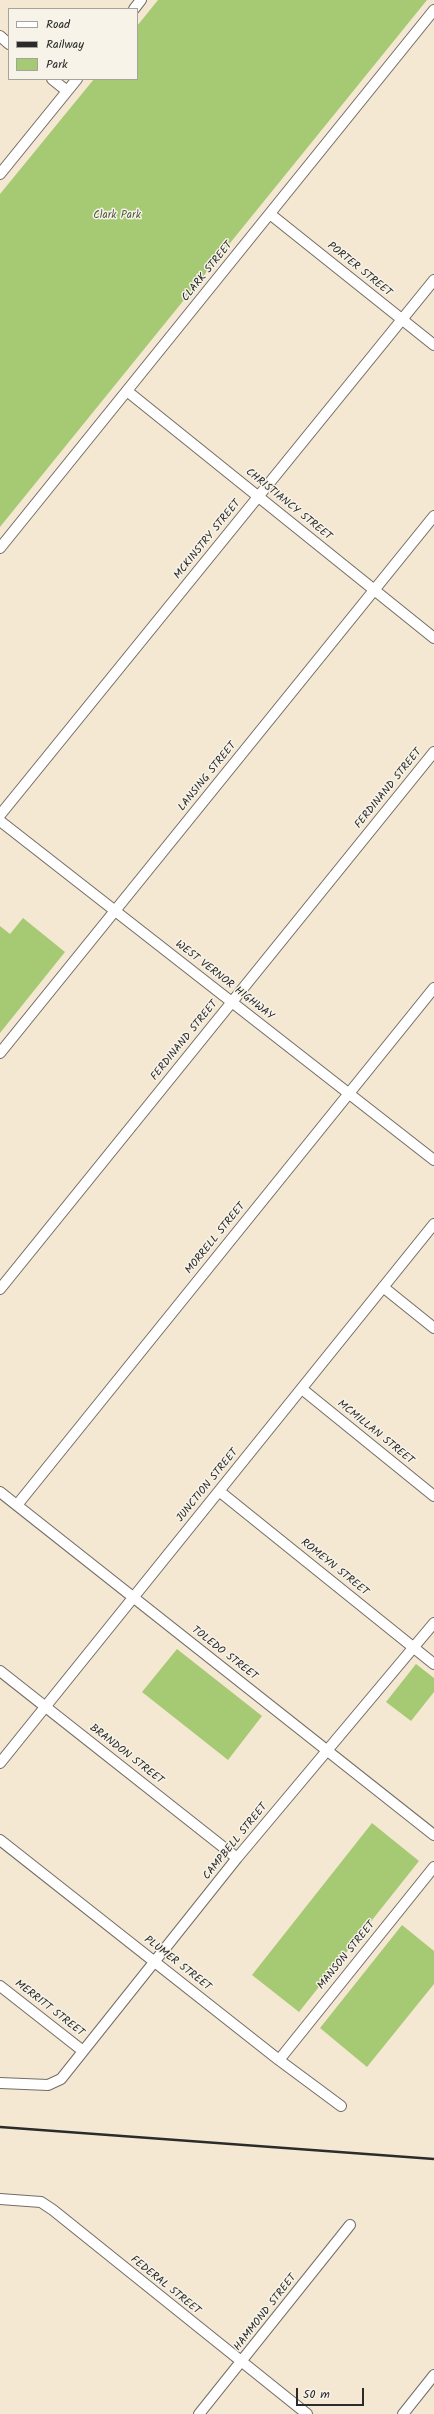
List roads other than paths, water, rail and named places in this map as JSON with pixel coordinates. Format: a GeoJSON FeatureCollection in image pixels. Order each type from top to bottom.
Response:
{"type":"FeatureCollection","features":[{"type":"Feature","properties":{"kind":"street"},"geometry":{"type":"LineString","coordinates":[[135,8],[141,0]]}},
{"type":"Feature","properties":{"kind":"street","name":"CLARK STREET"},"geometry":{"type":"LineString","coordinates":[[0,548],[434,10]]}},
{"type":"Feature","properties":{"kind":"street"},"geometry":{"type":"LineString","coordinates":[[0,36],[8,43]]}},
{"type":"Feature","properties":{"kind":"street"},"geometry":{"type":"LineString","coordinates":[[53,80],[67,91]]}},
{"type":"Feature","properties":{"kind":"street"},"geometry":{"type":"LineString","coordinates":[[0,174],[76,80]]}},
{"type":"Feature","properties":{"kind":"street","name":"PORTER STREET"},"geometry":{"type":"LineString","coordinates":[[270,214],[434,345]]}},
{"type":"Feature","properties":{"kind":"street","name":"MCKINSTRY STREET"},"geometry":{"type":"LineString","coordinates":[[0,815],[434,280]]}},
{"type":"Feature","properties":{"kind":"street","name":"CHRISTIANCY STREET"},"geometry":{"type":"LineString","coordinates":[[127,391],[434,638]]}},
{"type":"Feature","properties":{"kind":"street","name":"LANSING STREET"},"geometry":{"type":"LineString","coordinates":[[0,1053],[434,516]]}},
{"type":"Feature","properties":{"kind":"street","name":"FERDINAND STREET"},"geometry":{"type":"LineString","coordinates":[[0,1289],[434,752]]}},
{"type":"Feature","properties":{"kind":"street","name":"WEST VERNOR HIGHWAY"},"geometry":{"type":"LineString","coordinates":[[0,820],[434,1160]]}},
{"type":"Feature","properties":{"kind":"street","name":"MORRELL STREET"},"geometry":{"type":"LineString","coordinates":[[16,1505],[434,988]]}},
{"type":"Feature","properties":{"kind":"street","name":"JUNCTION STREET"},"geometry":{"type":"LineString","coordinates":[[0,1763],[434,1224]]}},
{"type":"Feature","properties":{"kind":"street"},"geometry":{"type":"LineString","coordinates":[[383,1287],[434,1328]]}},
{"type":"Feature","properties":{"kind":"street","name":"MCMILLAN STREET"},"geometry":{"type":"LineString","coordinates":[[302,1388],[434,1496]]}},
{"type":"Feature","properties":{"kind":"street","name":"ROMEYN STREET"},"geometry":{"type":"LineString","coordinates":[[219,1491],[434,1664]]}},
{"type":"Feature","properties":{"kind":"street","name":"TOLEDO STREET"},"geometry":{"type":"LineString","coordinates":[[0,1492],[434,1835]]}},
{"type":"Feature","properties":{"kind":"street","name":"CAMPBELL STREET"},"geometry":{"type":"LineString","coordinates":[[0,2083],[48,2085],[61,2079],[237,1858],[434,1623]]}},
{"type":"Feature","properties":{"kind":"street","name":"BRANDON STREET"},"geometry":{"type":"LineString","coordinates":[[0,1671],[237,1858]]}},
{"type":"Feature","properties":{"kind":"street","name":"PLUMER STREET"},"geometry":{"type":"LineString","coordinates":[[0,1840],[279,2060],[340,2106]]}},
{"type":"Feature","properties":{"kind":"street","name":"MANSON STREET"},"geometry":{"type":"LineString","coordinates":[[279,2060],[434,1867]]}},
{"type":"Feature","properties":{"kind":"street","name":"MERRITT STREET"},"geometry":{"type":"LineString","coordinates":[[0,1986],[83,2051]]}},
{"type":"Feature","properties":{"kind":"street","name":"FEDERAL STREET"},"geometry":{"type":"LineString","coordinates":[[0,2198],[41,2202],[53,2210],[306,2414]]}},
{"type":"Feature","properties":{"kind":"street","name":"HAMMOND STREET"},"geometry":{"type":"LineString","coordinates":[[199,2414],[350,2226]]}},
{"type":"Feature","properties":{"kind":"street"},"geometry":{"type":"LineString","coordinates":[[403,2414],[434,2375]]}},
{"type":"Feature","properties":{"kind":"railway"},"geometry":{"type":"LineString","coordinates":[[0,2127],[434,2159]]}},
{"type":"Feature","properties":{"kind":"park label","name":"Clark Park"},"geometry":{"type":"Point","coordinates":[117,216]}}]}
